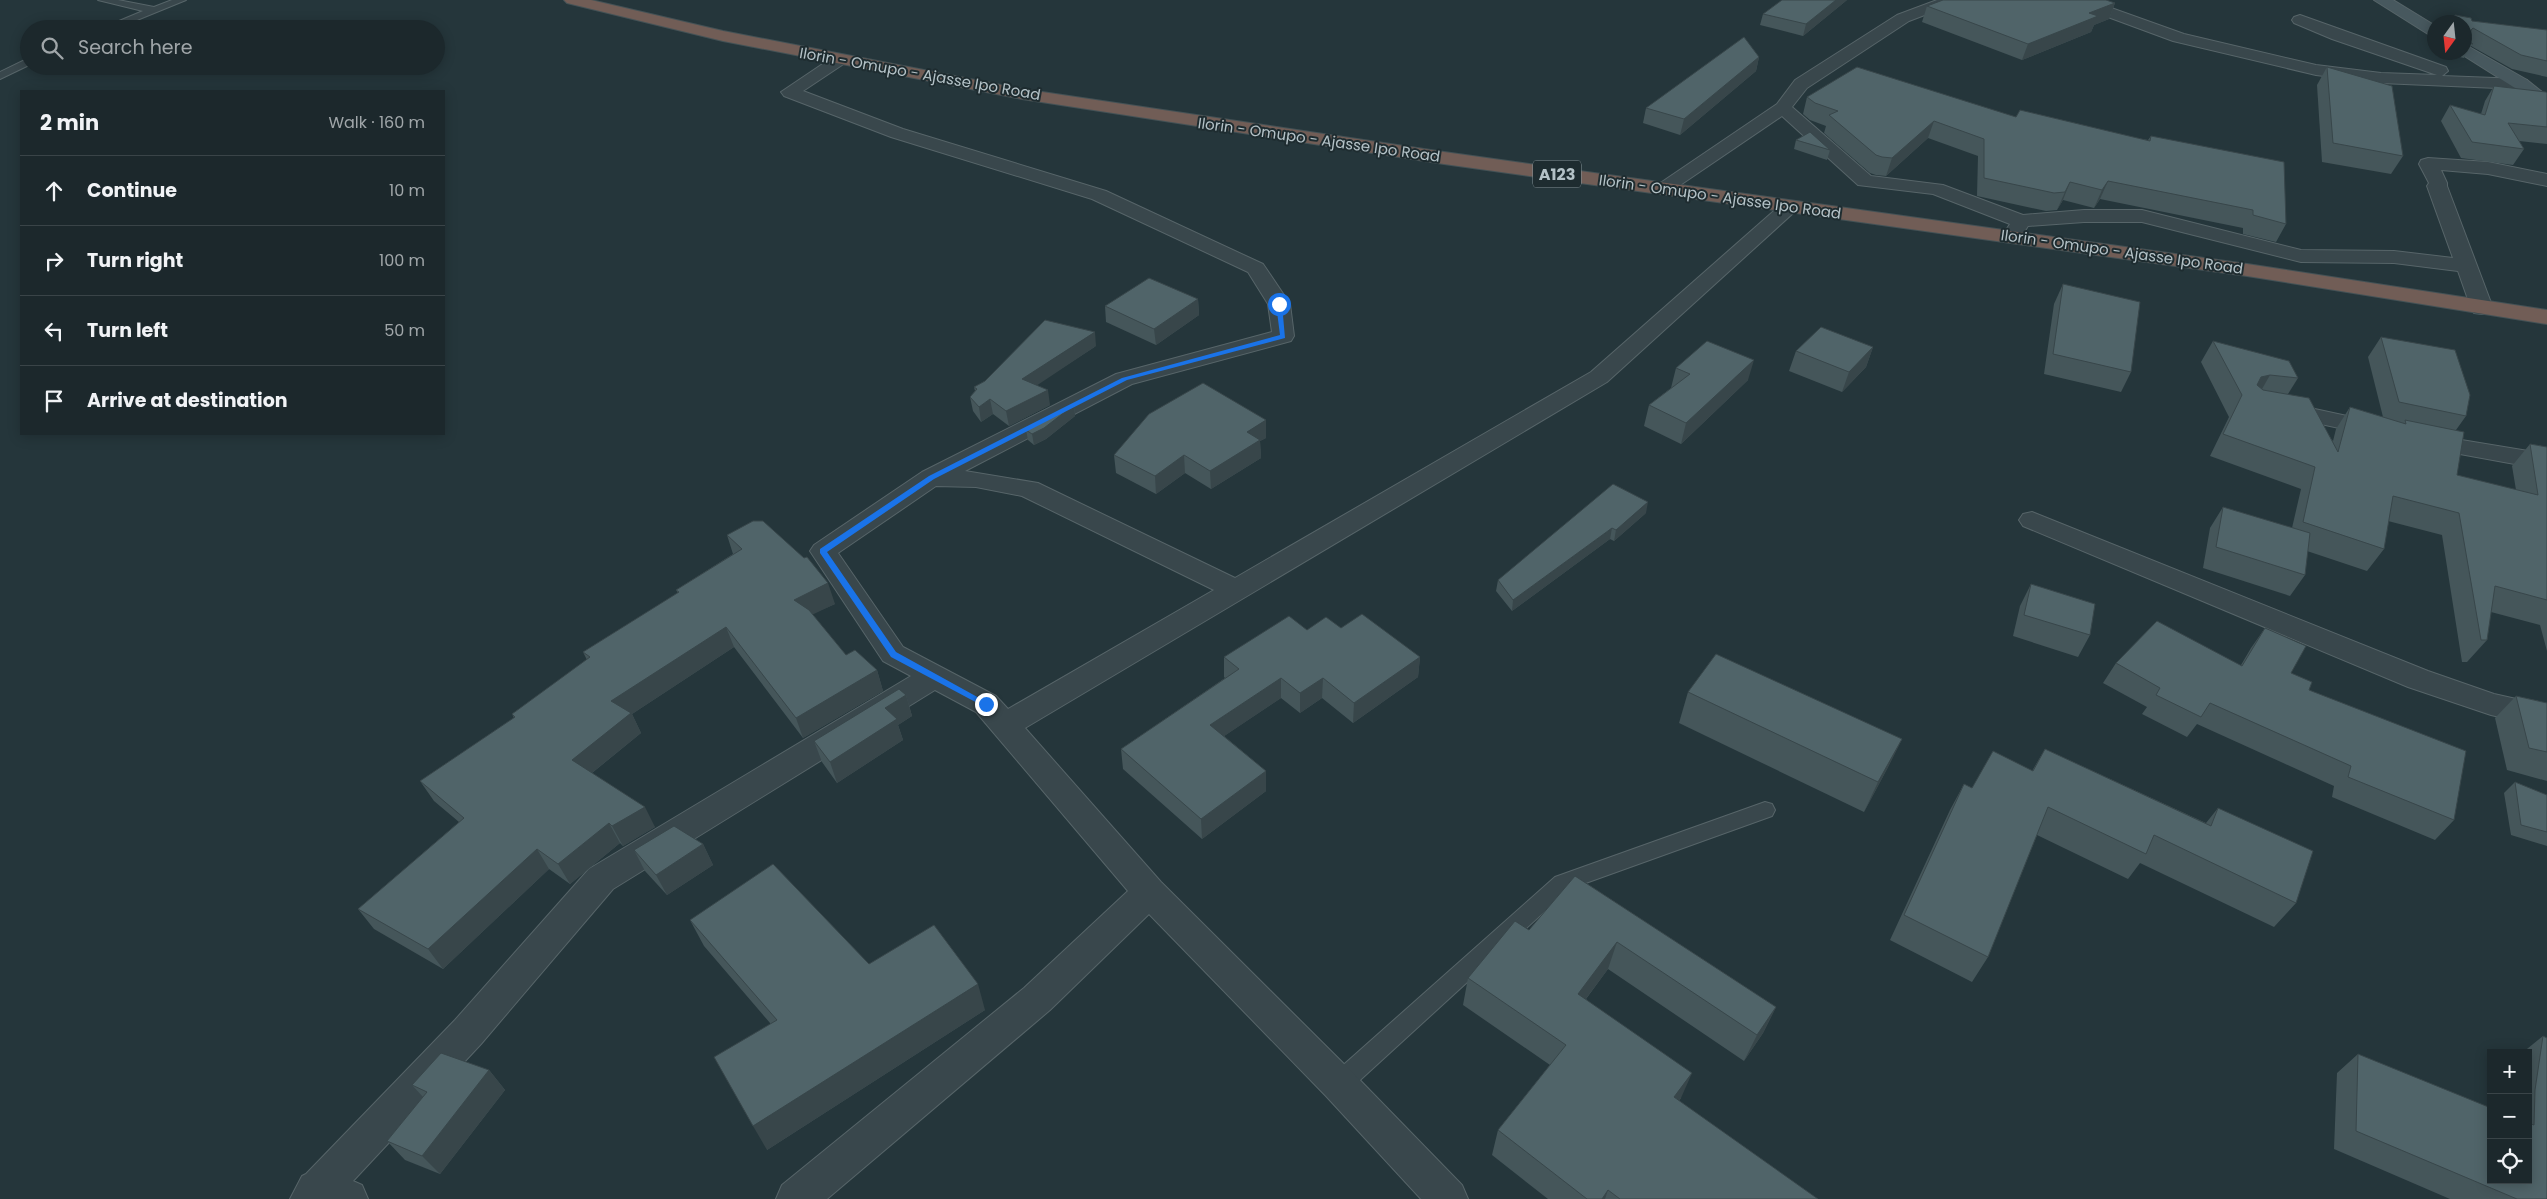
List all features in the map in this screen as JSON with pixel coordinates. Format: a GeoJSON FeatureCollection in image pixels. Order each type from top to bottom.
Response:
{"type":"FeatureCollection","features":[{"type":"Feature","properties":{"kind":"highway","name":"Ilorin - Omupo - Ajasse Ipo Road"},"geometry":{"type":"LineString","coordinates":[[572,0],[714,34],[839,60],[1022,94],[1249,130],[1791,206],[2016,229],[2247,270],[2547,317]]}},
{"type":"Feature","properties":{"kind":"street"},"geometry":{"type":"LineString","coordinates":[[1913,0],[1943,3]]}},
{"type":"Feature","properties":{"kind":"street"},"geometry":{"type":"LineString","coordinates":[[2076,0],[2179,38],[2287,65],[2344,75],[2521,84]]}},
{"type":"Feature","properties":{"kind":"street"},"geometry":{"type":"LineString","coordinates":[[2382,0],[2427,25]]}},
{"type":"Feature","properties":{"kind":"street"},"geometry":{"type":"LineString","coordinates":[[1663,188],[1782,108],[1801,84],[1902,18],[1943,3]]}},
{"type":"Feature","properties":{"kind":"street"},"geometry":{"type":"LineString","coordinates":[[2300,20],[2396,57],[2485,83]]}},
{"type":"Feature","properties":{"kind":"street"},"geometry":{"type":"LineString","coordinates":[[2472,54],[2521,84],[2547,104]]}},
{"type":"Feature","properties":{"kind":"street"},"geometry":{"type":"LineString","coordinates":[[839,60],[790,92],[897,133],[1099,195],[1256,268],[1279,304],[1283,336],[1124,379],[931,478],[823,551],[894,654],[986,704],[1149,892],[1339,1084],[1448,1199]]}},
{"type":"Feature","properties":{"kind":"street"},"geometry":{"type":"LineString","coordinates":[[1782,108],[1865,181],[1936,188],[2016,229],[2084,216],[2142,216],[2301,256],[2394,257],[2467,266]]}},
{"type":"Feature","properties":{"kind":"street"},"geometry":{"type":"LineString","coordinates":[[2482,308],[2437,186],[2438,183],[2428,164],[2488,168],[2547,180]]}},
{"type":"Feature","properties":{"kind":"street"},"geometry":{"type":"LineString","coordinates":[[1004,726],[1599,378],[1791,206]]}},
{"type":"Feature","properties":{"kind":"street"},"geometry":{"type":"LineString","coordinates":[[2258,405],[2299,411],[2399,435],[2547,462]]}},
{"type":"Feature","properties":{"kind":"street"},"geometry":{"type":"LineString","coordinates":[[931,478],[976,479],[1030,489],[1237,590]]}},
{"type":"Feature","properties":{"kind":"street"},"geometry":{"type":"LineString","coordinates":[[2032,520],[2418,679],[2491,704],[2547,717]]}},
{"type":"Feature","properties":{"kind":"street"},"geometry":{"type":"LineString","coordinates":[[325,1196],[601,879],[934,676]]}},
{"type":"Feature","properties":{"kind":"street"},"geometry":{"type":"LineString","coordinates":[[796,1199],[1037,998],[1149,892]]}},
{"type":"Feature","properties":{"kind":"lane"},"geometry":{"type":"LineString","coordinates":[[103,0],[155,10]]}},
{"type":"Feature","properties":{"kind":"lane"},"geometry":{"type":"LineString","coordinates":[[129,20],[181,0]]}},
{"type":"Feature","properties":{"kind":"lane"},"geometry":{"type":"LineString","coordinates":[[0,76],[20,66]]}},
{"type":"Feature","properties":{"kind":"lane"},"geometry":{"type":"LineString","coordinates":[[1339,1084],[1562,883],[1764,810]]}},
{"type":"Feature","properties":{"kind":"building"},"geometry":{"type":"Polygon","coordinates":[[[1782,0],[1836,0],[1806,24],[1763,14],[1782,0]]]}},
{"type":"Feature","properties":{"kind":"building"},"geometry":{"type":"Polygon","coordinates":[[[1943,0],[2106,0],[2115,3],[2089,13],[2098,16],[2028,44],[1927,6],[1943,0]]]}},
{"type":"Feature","properties":{"kind":"building"},"geometry":{"type":"Polygon","coordinates":[[[2472,21],[2547,30],[2547,61],[2521,55],[2473,28],[2472,21]]]}},
{"type":"Feature","properties":{"kind":"building"},"geometry":{"type":"Polygon","coordinates":[[[1744,37],[1759,57],[1684,119],[1646,108],[1744,37]]]}},
{"type":"Feature","properties":{"kind":"building"},"geometry":{"type":"Polygon","coordinates":[[[1857,67],[2016,117],[2020,110],[2150,141],[2151,136],[2284,162],[2286,224],[2253,215],[2253,210],[2108,181],[2102,190],[2070,182],[2065,192],[2054,193],[1984,178],[1984,139],[1934,121],[1892,158],[1876,155],[1829,115],[1838,111],[1815,103],[1807,97],[1857,67]]]}},
{"type":"Feature","properties":{"kind":"building"},"geometry":{"type":"Polygon","coordinates":[[[2327,67],[2392,86],[2403,156],[2333,143],[2327,67]]]}},
{"type":"Feature","properties":{"kind":"building"},"geometry":{"type":"Polygon","coordinates":[[[2494,86],[2547,93],[2547,127],[2508,123],[2524,149],[2472,142],[2450,105],[2485,115],[2494,86]]]}},
{"type":"Feature","properties":{"kind":"building"},"geometry":{"type":"Polygon","coordinates":[[[1810,132],[1830,150],[1796,140],[1810,132]]]}},
{"type":"Feature","properties":{"kind":"building"},"geometry":{"type":"Polygon","coordinates":[[[1149,278],[1198,299],[1154,329],[1105,306],[1149,278]]]}},
{"type":"Feature","properties":{"kind":"building"},"geometry":{"type":"Polygon","coordinates":[[[2063,284],[2140,302],[2131,372],[2053,354],[2063,284]]]}},
{"type":"Feature","properties":{"kind":"building"},"geometry":{"type":"Polygon","coordinates":[[[1045,320],[1095,332],[1022,379],[1048,390],[1006,411],[990,399],[979,407],[970,397],[977,389],[974,387],[985,381],[1045,320]]]}},
{"type":"Feature","properties":{"kind":"building"},"geometry":{"type":"Polygon","coordinates":[[[1821,327],[1873,347],[1849,372],[1796,351],[1821,327]]]}},
{"type":"Feature","properties":{"kind":"building"},"geometry":{"type":"Polygon","coordinates":[[[2381,337],[2455,350],[2470,395],[2466,416],[2399,402],[2381,337]]]}},
{"type":"Feature","properties":{"kind":"building"},"geometry":{"type":"Polygon","coordinates":[[[1707,341],[1754,360],[1686,423],[1649,405],[1690,374],[1676,368],[1707,341]]]}},
{"type":"Feature","properties":{"kind":"building"},"geometry":{"type":"Polygon","coordinates":[[[2213,341],[2289,361],[2298,378],[2270,375],[2261,377],[2257,385],[2263,390],[2309,398],[2338,452],[2350,407],[2406,424],[2405,420],[2464,432],[2457,475],[2538,495],[2530,444],[2547,447],[2547,600],[2495,586],[2487,640],[2481,640],[2459,513],[2393,496],[2384,549],[2303,522],[2315,467],[2223,434],[2242,395],[2213,341]]]}},
{"type":"Feature","properties":{"kind":"building"},"geometry":{"type":"Polygon","coordinates":[[[1203,383],[1266,420],[1247,432],[1260,440],[1210,471],[1184,455],[1155,476],[1114,455],[1149,414],[1203,383]]]}},
{"type":"Feature","properties":{"kind":"building"},"geometry":{"type":"Polygon","coordinates":[[[1074,405],[1044,428],[1032,434],[1026,430],[1074,405]]]}},
{"type":"Feature","properties":{"kind":"building"},"geometry":{"type":"Polygon","coordinates":[[[1613,484],[1648,502],[1616,530],[1612,528],[1513,600],[1498,580],[1613,484]]]}},
{"type":"Feature","properties":{"kind":"building"},"geometry":{"type":"Polygon","coordinates":[[[2223,507],[2310,533],[2305,575],[2216,547],[2223,507]]]}},
{"type":"Feature","properties":{"kind":"building"},"geometry":{"type":"Polygon","coordinates":[[[753,521],[763,521],[804,558],[807,557],[828,583],[794,600],[809,610],[846,655],[855,650],[877,670],[796,718],[726,627],[611,701],[631,713],[572,760],[645,807],[612,826],[609,823],[558,864],[537,849],[428,949],[358,909],[464,818],[420,781],[515,717],[512,714],[590,657],[583,652],[679,592],[676,590],[742,549],[727,535],[753,521]]]}},
{"type":"Feature","properties":{"kind":"building"},"geometry":{"type":"Polygon","coordinates":[[[2031,584],[2095,604],[2090,635],[2024,615],[2031,584]]]}},
{"type":"Feature","properties":{"kind":"building"},"geometry":{"type":"Polygon","coordinates":[[[1362,614],[1420,657],[1354,703],[1323,678],[1300,693],[1281,678],[1210,725],[1266,771],[1201,819],[1121,749],[1239,669],[1224,657],[1289,616],[1307,630],[1326,617],[1341,628],[1362,614]]]}},
{"type":"Feature","properties":{"kind":"building"},"geometry":{"type":"Polygon","coordinates":[[[2157,621],[2242,666],[2265,628],[2306,646],[2291,673],[2312,682],[2309,690],[2466,751],[2454,820],[2348,777],[2351,766],[2210,703],[2201,717],[2156,695],[2160,688],[2116,663],[2157,621]]]}},
{"type":"Feature","properties":{"kind":"building"},"geometry":{"type":"Polygon","coordinates":[[[1716,654],[1902,739],[1878,782],[1688,692],[1716,654]]]}},
{"type":"Feature","properties":{"kind":"building"},"geometry":{"type":"Polygon","coordinates":[[[899,689],[906,695],[885,708],[897,719],[830,762],[814,741],[899,689]]]}},
{"type":"Feature","properties":{"kind":"building"},"geometry":{"type":"Polygon","coordinates":[[[2516,696],[2547,703],[2547,752],[2529,748],[2516,696]]]}},
{"type":"Feature","properties":{"kind":"building"},"geometry":{"type":"Polygon","coordinates":[[[2045,749],[2211,826],[2218,808],[2313,851],[2296,903],[2154,835],[2146,854],[2048,807],[1988,957],[1904,915],[1964,784],[1972,788],[1993,751],[2033,771],[2045,749]]]}},
{"type":"Feature","properties":{"kind":"building"},"geometry":{"type":"Polygon","coordinates":[[[2515,782],[2547,795],[2547,832],[2521,825],[2515,782]]]}},
{"type":"Feature","properties":{"kind":"building"},"geometry":{"type":"Polygon","coordinates":[[[674,826],[703,844],[656,875],[634,850],[674,826]]]}},
{"type":"Feature","properties":{"kind":"building"},"geometry":{"type":"Polygon","coordinates":[[[773,864],[869,964],[934,925],[978,984],[753,1126],[714,1057],[777,1020],[690,920],[773,864]]]}},
{"type":"Feature","properties":{"kind":"building"},"geometry":{"type":"Polygon","coordinates":[[[1575,876],[1776,1007],[1757,1035],[1617,942],[1578,994],[1692,1073],[1674,1097],[1818,1199],[1620,1199],[1608,1190],[1602,1199],[1587,1199],[1498,1130],[1566,1045],[1468,978],[1515,921],[1529,930],[1575,876]]]}},
{"type":"Feature","properties":{"kind":"building"},"geometry":{"type":"Polygon","coordinates":[[[2543,1036],[2547,1038],[2547,1199],[2517,1199],[2356,1131],[2358,1054],[2487,1106],[2487,1184],[2532,1184],[2532,1124],[2534,1125],[2535,1090],[2543,1036]]]}},
{"type":"Feature","properties":{"kind":"building"},"geometry":{"type":"Polygon","coordinates":[[[441,1053],[489,1070],[422,1156],[387,1141],[427,1092],[412,1085],[441,1053]]]}},
{"type":"Feature","properties":{"kind":"route"},"geometry":{"type":"LineString","coordinates":[[986,704],[894,654],[823,551],[931,478],[1124,379],[1283,336],[1279,304]]}}]}
